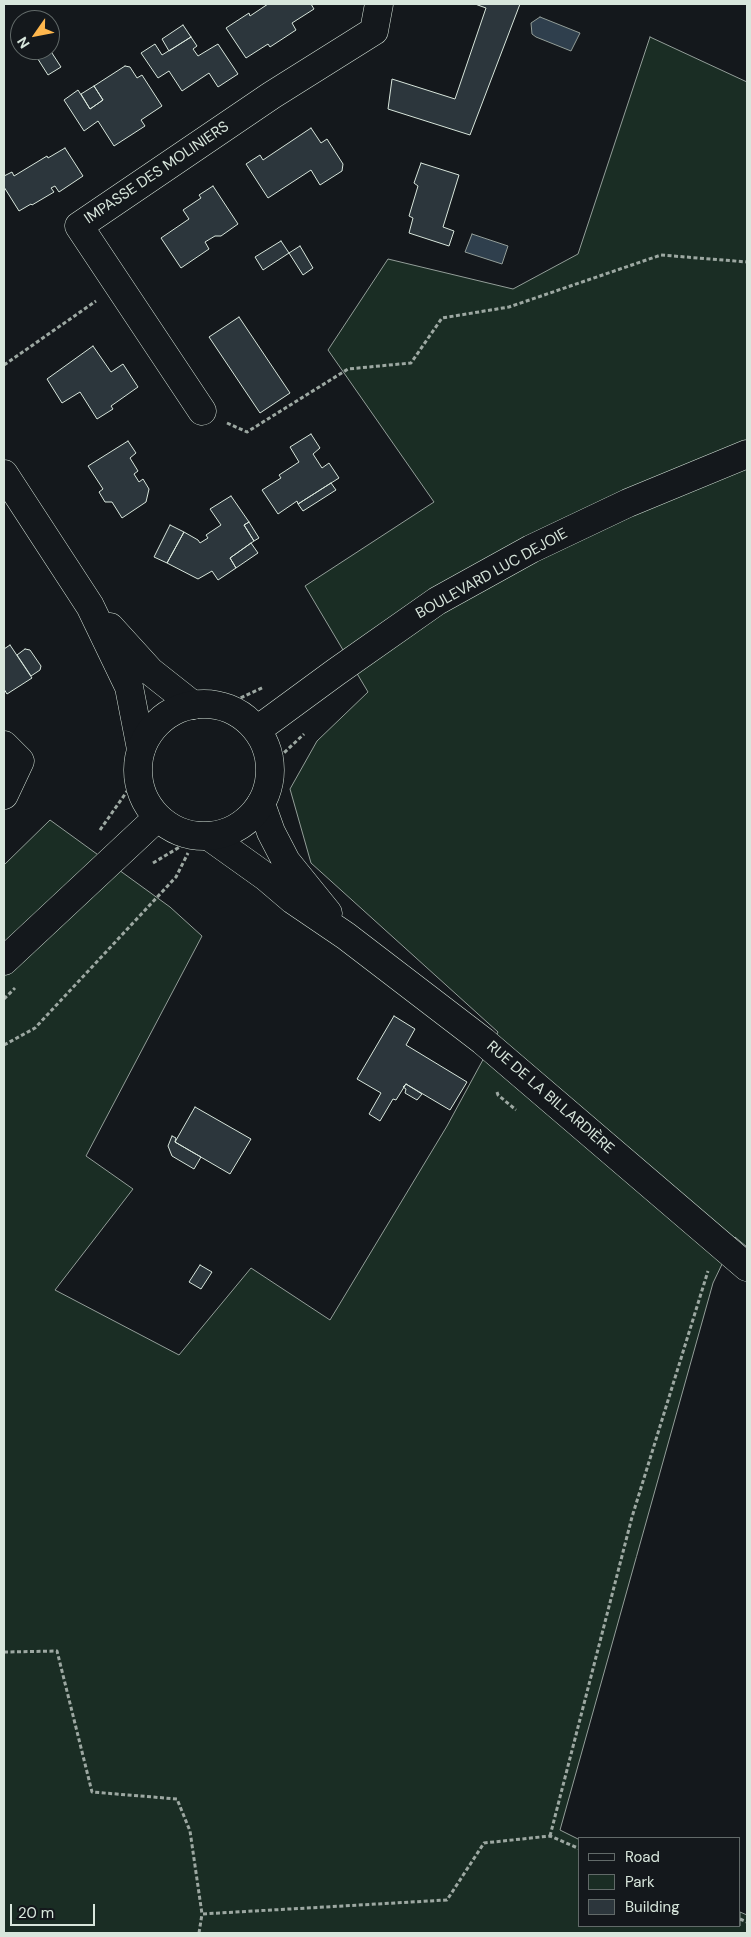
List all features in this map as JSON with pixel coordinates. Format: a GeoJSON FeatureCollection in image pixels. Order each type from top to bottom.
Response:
{"type":"FeatureCollection","features":[{"type":"Feature","properties":{"kind":"street","name":"IMPASSE DES MOLINIERS"},"geometry":{"type":"LineString","coordinates":[[202,412],[79,226],[272,95],[374,31],[379,4]]}},
{"type":"Feature","properties":{"kind":"street","name":"BOULEVARD LUC DEJOIE"},"geometry":{"type":"LineString","coordinates":[[257,730],[437,601],[531,549],[628,503],[747,454]]}},
{"type":"Feature","properties":{"kind":"street"},"geometry":{"type":"LineString","coordinates":[[4,474],[90,606],[129,687],[141,749]]}},
{"type":"Feature","properties":{"kind":"street"},"geometry":{"type":"LineString","coordinates":[[90,606],[150,671],[193,705]]}},
{"type":"Feature","properties":{"kind":"street"},"geometry":{"type":"LineString","coordinates":[[203,703],[224,706],[242,716],[257,730],[266,748],[270,766],[268,786],[261,804],[249,819],[233,830],[203,837],[176,831],[157,818],[144,799],[137,777],[139,754],[148,733],[164,716],[183,707],[203,703]]}},
{"type":"Feature","properties":{"kind":"street"},"geometry":{"type":"LineString","coordinates":[[4,745],[20,761],[4,794]]}},
{"type":"Feature","properties":{"kind":"street","name":"RUE DE LA BILLARDIÈRE"},"geometry":{"type":"LineString","coordinates":[[261,804],[271,832],[286,860],[346,936]]}},
{"type":"Feature","properties":{"kind":"street"},"geometry":{"type":"LineString","coordinates":[[4,961],[157,818]]}},
{"type":"Feature","properties":{"kind":"street","name":"RUE DE LA BILLARDIÈRE"},"geometry":{"type":"LineString","coordinates":[[203,837],[266,877],[483,1041],[747,1267]]}},
{"type":"Feature","properties":{"kind":"path"},"geometry":{"type":"LineString","coordinates":[[202,412],[247,432],[348,369],[412,363],[442,318],[509,307],[661,255],[747,262]]}},
{"type":"Feature","properties":{"kind":"path"},"geometry":{"type":"LineString","coordinates":[[4,365],[119,285]]}},
{"type":"Feature","properties":{"kind":"path"},"geometry":{"type":"LineString","coordinates":[[270,766],[308,730]]}},
{"type":"Feature","properties":{"kind":"path"},"geometry":{"type":"LineString","coordinates":[[4,1045],[35,1028],[176,877],[203,837]]}},
{"type":"Feature","properties":{"kind":"path"},"geometry":{"type":"LineString","coordinates":[[550,1836],[632,1517],[709,1268]]}},
{"type":"Feature","properties":{"kind":"path"},"geometry":{"type":"LineString","coordinates":[[4,1652],[57,1652],[92,1792],[177,1799],[190,1831],[202,1914],[199,1933]]}},
{"type":"Feature","properties":{"kind":"path"},"geometry":{"type":"LineString","coordinates":[[202,1914],[447,1900],[484,1843],[550,1836],[578,1848]]}},
{"type":"Feature","properties":{"kind":"green space"},"geometry":{"type":"Polygon","coordinates":[[[650,37],[747,82],[747,1247],[735,1237],[713,1283],[560,1830],[578,1839],[578,1927],[741,1927],[741,1912],[747,1915],[747,1933],[4,1933],[4,865],[50,820],[170,907],[202,936],[86,1156],[133,1189],[55,1290],[179,1355],[251,1268],[330,1320],[447,1126],[498,1032],[311,863],[290,789],[317,741],[368,692],[305,586],[434,502],[328,350],[388,259],[513,289],[578,254],[650,37]]]}},
{"type":"Feature","properties":{"kind":"water"},"geometry":{"type":"Polygon","coordinates":[[[540,17],[580,33],[571,51],[532,34],[531,23],[540,17]]]}},
{"type":"Feature","properties":{"kind":"water"},"geometry":{"type":"Polygon","coordinates":[[[472,234],[508,246],[502,264],[465,252],[472,234]]]}},
{"type":"Feature","properties":{"kind":"building"},"geometry":{"type":"Polygon","coordinates":[[[268,4],[311,4],[314,9],[292,23],[296,30],[270,47],[268,44],[246,58],[226,28],[249,13],[250,16],[268,4]]]}},
{"type":"Feature","properties":{"kind":"building"},"geometry":{"type":"Polygon","coordinates":[[[475,4],[520,4],[470,135],[388,109],[392,79],[455,99],[486,8],[475,4]]]}},
{"type":"Feature","properties":{"kind":"building"},"geometry":{"type":"Polygon","coordinates":[[[183,25],[191,37],[169,51],[162,39],[183,25]]]}},
{"type":"Feature","properties":{"kind":"building"},"geometry":{"type":"Polygon","coordinates":[[[191,37],[197,46],[193,49],[198,56],[218,44],[238,74],[218,87],[209,73],[182,91],[169,71],[158,78],[141,53],[155,44],[162,55],[191,37]]]}},
{"type":"Feature","properties":{"kind":"building"},"geometry":{"type":"Polygon","coordinates":[[[39,60],[56,60],[61,67],[48,75],[39,60]]]}},
{"type":"Feature","properties":{"kind":"building"},"geometry":{"type":"Polygon","coordinates":[[[125,66],[130,67],[137,78],[142,75],[162,106],[141,120],[145,126],[114,146],[98,121],[84,131],[64,100],[78,90],[90,109],[103,100],[94,86],[125,66]]]}},
{"type":"Feature","properties":{"kind":"building"},"geometry":{"type":"Polygon","coordinates":[[[94,86],[103,100],[90,109],[81,94],[94,86]]]}},
{"type":"Feature","properties":{"kind":"building"},"geometry":{"type":"Polygon","coordinates":[[[311,128],[321,143],[327,139],[343,164],[342,171],[320,185],[311,170],[268,198],[246,164],[260,155],[263,160],[311,128]]]}},
{"type":"Feature","properties":{"kind":"building"},"geometry":{"type":"Polygon","coordinates":[[[65,148],[83,176],[59,192],[55,186],[51,188],[54,192],[19,211],[4,187],[4,176],[12,172],[14,176],[47,156],[48,158],[65,148]]]}},
{"type":"Feature","properties":{"kind":"building"},"geometry":{"type":"Polygon","coordinates":[[[421,163],[459,175],[443,227],[454,231],[449,246],[409,233],[413,218],[409,216],[418,186],[414,183],[421,163]]]}},
{"type":"Feature","properties":{"kind":"building"},"geometry":{"type":"Polygon","coordinates":[[[213,186],[238,224],[221,236],[215,236],[205,242],[209,249],[181,268],[161,238],[189,219],[183,210],[201,198],[199,195],[213,186]]]}},
{"type":"Feature","properties":{"kind":"building"},"geometry":{"type":"Polygon","coordinates":[[[281,241],[289,253],[263,270],[255,257],[281,241]]]}},
{"type":"Feature","properties":{"kind":"building"},"geometry":{"type":"Polygon","coordinates":[[[300,246],[313,268],[303,275],[289,253],[300,246]]]}},
{"type":"Feature","properties":{"kind":"building"},"geometry":{"type":"Polygon","coordinates":[[[239,317],[290,393],[260,413],[209,337],[239,317]]]}},
{"type":"Feature","properties":{"kind":"building"},"geometry":{"type":"Polygon","coordinates":[[[93,346],[111,372],[123,364],[138,387],[111,406],[113,409],[97,419],[80,392],[62,403],[47,379],[93,346]]]}},
{"type":"Feature","properties":{"kind":"building"},"geometry":{"type":"Polygon","coordinates":[[[311,434],[320,448],[313,454],[322,468],[329,463],[339,478],[298,504],[297,501],[278,514],[262,490],[281,478],[279,475],[299,462],[290,447],[311,434]]]}},
{"type":"Feature","properties":{"kind":"building"},"geometry":{"type":"Polygon","coordinates":[[[128,441],[136,453],[130,458],[138,471],[134,474],[139,482],[143,479],[149,489],[146,502],[122,518],[112,502],[105,502],[99,492],[103,489],[88,466],[128,441]]]}},
{"type":"Feature","properties":{"kind":"building"},"geometry":{"type":"Polygon","coordinates":[[[331,483],[336,490],[303,511],[298,504],[331,483]]]}},
{"type":"Feature","properties":{"kind":"building"},"geometry":{"type":"Polygon","coordinates":[[[231,496],[249,522],[244,525],[254,541],[230,558],[236,568],[218,580],[212,571],[198,579],[167,563],[184,532],[200,543],[208,538],[206,535],[221,525],[210,509],[231,496]]]}},
{"type":"Feature","properties":{"kind":"building"},"geometry":{"type":"Polygon","coordinates":[[[249,522],[259,538],[254,541],[244,525],[249,522]]]}},
{"type":"Feature","properties":{"kind":"building"},"geometry":{"type":"Polygon","coordinates":[[[170,525],[184,532],[167,563],[154,557],[170,525]]]}},
{"type":"Feature","properties":{"kind":"building"},"geometry":{"type":"Polygon","coordinates":[[[251,543],[258,553],[236,568],[230,558],[251,543]]]}},
{"type":"Feature","properties":{"kind":"building"},"geometry":{"type":"Polygon","coordinates":[[[10,645],[32,678],[7,694],[4,689],[4,649],[10,645]]]}},
{"type":"Feature","properties":{"kind":"building"},"geometry":{"type":"Polygon","coordinates":[[[25,649],[30,650],[41,666],[40,670],[31,676],[17,655],[25,649]]]}},
{"type":"Feature","properties":{"kind":"building"},"geometry":{"type":"Polygon","coordinates":[[[394,1016],[415,1029],[406,1045],[467,1082],[450,1110],[406,1084],[396,1100],[393,1099],[380,1121],[369,1114],[381,1093],[357,1079],[394,1016]]]}},
{"type":"Feature","properties":{"kind":"building"},"geometry":{"type":"Polygon","coordinates":[[[406,1084],[422,1094],[417,1100],[405,1093],[406,1089],[403,1087],[406,1084]]]}},
{"type":"Feature","properties":{"kind":"building"},"geometry":{"type":"Polygon","coordinates":[[[195,1107],[251,1139],[230,1174],[175,1142],[195,1107]]]}},
{"type":"Feature","properties":{"kind":"building"},"geometry":{"type":"Polygon","coordinates":[[[172,1136],[176,1138],[175,1142],[201,1157],[194,1169],[172,1156],[168,1146],[172,1136]]]}},
{"type":"Feature","properties":{"kind":"building"},"geometry":{"type":"Polygon","coordinates":[[[200,1265],[212,1272],[201,1289],[189,1282],[200,1265]]]}}]}
